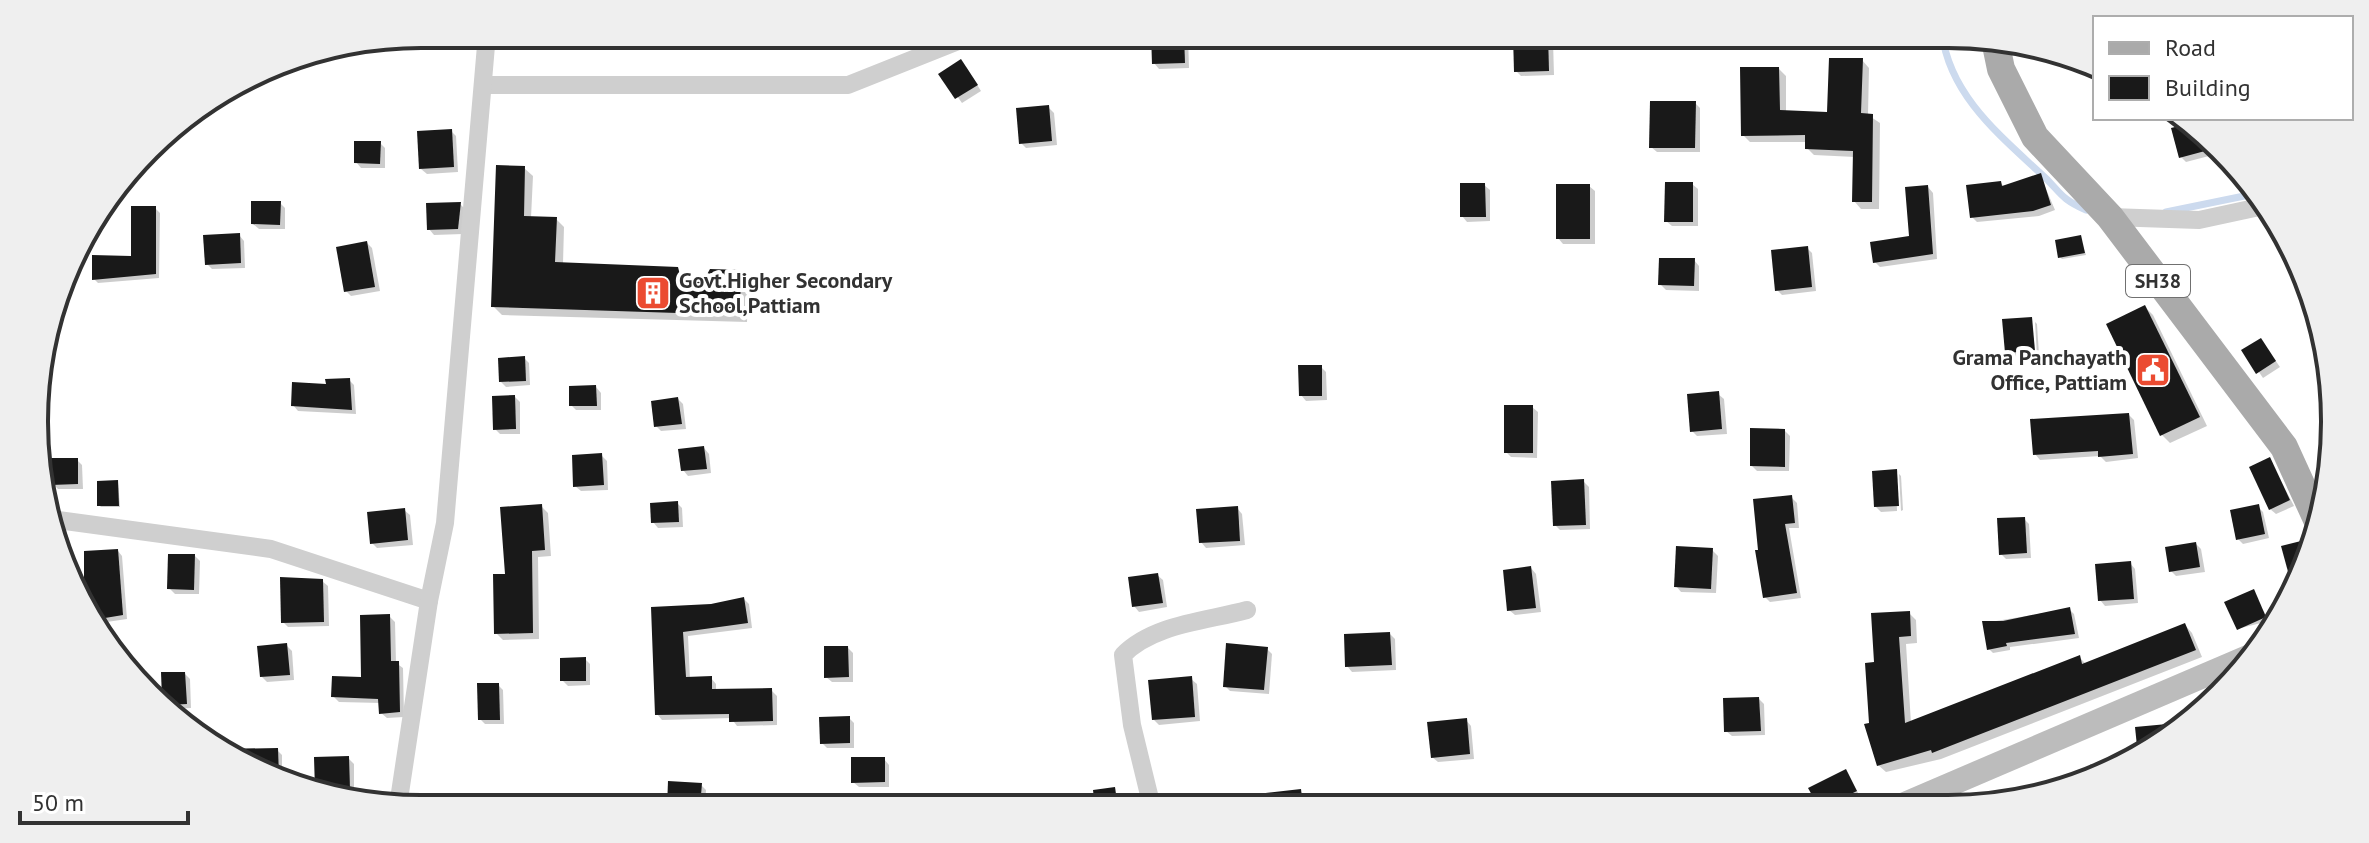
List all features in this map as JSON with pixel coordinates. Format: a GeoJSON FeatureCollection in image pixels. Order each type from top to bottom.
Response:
{"type":"FeatureCollection","features":[{"type":"Feature","properties":{"kind":"main road","name":"SH38"},"geometry":{"type":"LineString","coordinates":[[1997,51],[2001,69],[2035,137],[2110,217],[2284,447],[2311,506]]}},
{"type":"Feature","properties":{"kind":"main road"},"geometry":{"type":"LineString","coordinates":[[1926,795],[2231,664]]}},
{"type":"Feature","properties":{"kind":"street"},"geometry":{"type":"LineString","coordinates":[[400,794],[429,601],[445,523],[486,48]]}},
{"type":"Feature","properties":{"kind":"street"},"geometry":{"type":"LineString","coordinates":[[484,85],[848,85],[941,48]]}},
{"type":"Feature","properties":{"kind":"street"},"geometry":{"type":"LineString","coordinates":[[2110,217],[2199,220],[2254,208]]}},
{"type":"Feature","properties":{"kind":"street"},"geometry":{"type":"LineString","coordinates":[[62,521],[271,549],[429,601]]}},
{"type":"Feature","properties":{"kind":"street"},"geometry":{"type":"LineString","coordinates":[[1149,795],[1132,725],[1123,655],[1135,643],[1156,633],[1247,610]]}},
{"type":"Feature","properties":{"kind":"building"},"geometry":{"type":"Polygon","coordinates":[[[1151,48],[1184,48],[1185,63],[1152,64],[1151,48]]]}},
{"type":"Feature","properties":{"kind":"building"},"geometry":{"type":"Polygon","coordinates":[[[1513,48],[1548,48],[1549,71],[1514,72],[1513,48]]]}},
{"type":"Feature","properties":{"kind":"building"},"geometry":{"type":"Polygon","coordinates":[[[1829,58],[1863,58],[1861,113],[1873,114],[1872,202],[1852,202],[1853,151],[1805,149],[1805,135],[1741,136],[1740,67],[1779,67],[1780,110],[1827,112],[1829,58]]]}},
{"type":"Feature","properties":{"kind":"building"},"geometry":{"type":"Polygon","coordinates":[[[961,59],[978,85],[955,99],[938,74],[961,59]]]}},
{"type":"Feature","properties":{"kind":"building"},"geometry":{"type":"Polygon","coordinates":[[[1650,101],[1696,101],[1695,148],[1649,148],[1650,101]]]}},
{"type":"Feature","properties":{"kind":"building"},"geometry":{"type":"Polygon","coordinates":[[[1049,105],[1052,141],[1019,144],[1016,108],[1049,105]]]}},
{"type":"Feature","properties":{"kind":"building"},"geometry":{"type":"Polygon","coordinates":[[[2177,127],[2205,151],[2179,158],[2171,128],[2177,127]]]}},
{"type":"Feature","properties":{"kind":"building"},"geometry":{"type":"Polygon","coordinates":[[[452,129],[454,167],[419,169],[417,131],[452,129]]]}},
{"type":"Feature","properties":{"kind":"building"},"geometry":{"type":"Polygon","coordinates":[[[354,141],[381,141],[380,164],[354,163],[354,141]]]}},
{"type":"Feature","properties":{"kind":"building"},"geometry":{"type":"Polygon","coordinates":[[[496,165],[525,166],[524,216],[557,217],[555,262],[678,267],[681,279],[705,278],[710,269],[742,270],[739,315],[491,307],[496,165]]]}},
{"type":"Feature","properties":{"kind":"building"},"geometry":{"type":"Polygon","coordinates":[[[2041,173],[2051,205],[2033,211],[1970,218],[1966,185],[2001,181],[2002,186],[2041,173]]]}},
{"type":"Feature","properties":{"kind":"building"},"geometry":{"type":"Polygon","coordinates":[[[1665,182],[1693,182],[1693,222],[1664,222],[1665,182]]]}},
{"type":"Feature","properties":{"kind":"building"},"geometry":{"type":"Polygon","coordinates":[[[1460,183],[1485,183],[1486,217],[1460,217],[1460,183]]]}},
{"type":"Feature","properties":{"kind":"building"},"geometry":{"type":"Polygon","coordinates":[[[1556,184],[1590,184],[1590,239],[1556,239],[1556,184]]]}},
{"type":"Feature","properties":{"kind":"building"},"geometry":{"type":"Polygon","coordinates":[[[1928,185],[1933,254],[1873,263],[1870,242],[1909,236],[1905,187],[1928,185]]]}},
{"type":"Feature","properties":{"kind":"building"},"geometry":{"type":"Polygon","coordinates":[[[251,201],[281,201],[280,225],[251,224],[251,201]]]}},
{"type":"Feature","properties":{"kind":"building"},"geometry":{"type":"Polygon","coordinates":[[[461,202],[458,229],[427,230],[426,203],[461,202]]]}},
{"type":"Feature","properties":{"kind":"building"},"geometry":{"type":"Polygon","coordinates":[[[131,206],[156,206],[156,274],[92,280],[92,255],[131,256],[131,206]]]}},
{"type":"Feature","properties":{"kind":"building"},"geometry":{"type":"Polygon","coordinates":[[[240,233],[241,263],[205,265],[203,235],[240,233]]]}},
{"type":"Feature","properties":{"kind":"building"},"geometry":{"type":"Polygon","coordinates":[[[2081,235],[2085,253],[2058,258],[2055,240],[2081,235]]]}},
{"type":"Feature","properties":{"kind":"building"},"geometry":{"type":"Polygon","coordinates":[[[367,241],[375,287],[344,292],[336,247],[367,241]]]}},
{"type":"Feature","properties":{"kind":"building"},"geometry":{"type":"Polygon","coordinates":[[[1808,246],[1812,287],[1775,291],[1771,250],[1808,246]]]}},
{"type":"Feature","properties":{"kind":"building"},"geometry":{"type":"Polygon","coordinates":[[[1659,258],[1695,258],[1694,286],[1658,285],[1659,258]]]}},
{"type":"Feature","properties":{"kind":"building","name":"Grama Panchayath Office, Pattiam"},"geometry":{"type":"Polygon","coordinates":[[[2145,305],[2200,417],[2160,436],[2106,324],[2145,305]]]}},
{"type":"Feature","properties":{"kind":"building"},"geometry":{"type":"Polygon","coordinates":[[[2032,317],[2035,351],[2005,353],[2002,319],[2032,317]]]}},
{"type":"Feature","properties":{"kind":"building"},"geometry":{"type":"Polygon","coordinates":[[[2261,338],[2276,361],[2256,374],[2241,350],[2261,338]]]}},
{"type":"Feature","properties":{"kind":"building"},"geometry":{"type":"Polygon","coordinates":[[[525,356],[526,381],[499,382],[498,358],[525,356]]]}},
{"type":"Feature","properties":{"kind":"building"},"geometry":{"type":"Polygon","coordinates":[[[1298,365],[1322,365],[1322,396],[1299,396],[1298,365]]]}},
{"type":"Feature","properties":{"kind":"building"},"geometry":{"type":"Polygon","coordinates":[[[350,378],[352,410],[291,406],[292,382],[326,384],[325,379],[350,378]]]}},
{"type":"Feature","properties":{"kind":"building"},"geometry":{"type":"Polygon","coordinates":[[[596,385],[597,406],[569,406],[569,386],[596,385]]]}},
{"type":"Feature","properties":{"kind":"building"},"geometry":{"type":"Polygon","coordinates":[[[1719,391],[1722,429],[1690,432],[1687,394],[1719,391]]]}},
{"type":"Feature","properties":{"kind":"building"},"geometry":{"type":"Polygon","coordinates":[[[515,395],[516,429],[493,430],[492,396],[515,395]]]}},
{"type":"Feature","properties":{"kind":"building"},"geometry":{"type":"Polygon","coordinates":[[[678,397],[682,424],[654,427],[651,401],[678,397]]]}},
{"type":"Feature","properties":{"kind":"building"},"geometry":{"type":"Polygon","coordinates":[[[1504,405],[1533,405],[1533,453],[1504,453],[1504,405]]]}},
{"type":"Feature","properties":{"kind":"building"},"geometry":{"type":"Polygon","coordinates":[[[2129,413],[2133,454],[2098,457],[2098,451],[2033,455],[2030,419],[2129,413]]]}},
{"type":"Feature","properties":{"kind":"building"},"geometry":{"type":"Polygon","coordinates":[[[1750,428],[1785,429],[1785,467],[1750,466],[1750,428]]]}},
{"type":"Feature","properties":{"kind":"building"},"geometry":{"type":"Polygon","coordinates":[[[704,446],[707,469],[681,471],[678,449],[704,446]]]}},
{"type":"Feature","properties":{"kind":"building"},"geometry":{"type":"Polygon","coordinates":[[[602,453],[604,485],[573,487],[572,455],[602,453]]]}},
{"type":"Feature","properties":{"kind":"building"},"geometry":{"type":"Polygon","coordinates":[[[2270,457],[2290,500],[2269,510],[2249,467],[2270,457]]]}},
{"type":"Feature","properties":{"kind":"building"},"geometry":{"type":"Polygon","coordinates":[[[51,458],[78,458],[78,484],[53,485],[51,458]]]}},
{"type":"Feature","properties":{"kind":"building"},"geometry":{"type":"Polygon","coordinates":[[[1897,469],[1899,506],[1874,507],[1872,471],[1897,469]]]}},
{"type":"Feature","properties":{"kind":"building"},"geometry":{"type":"Polygon","coordinates":[[[1584,479],[1586,525],[1553,526],[1551,481],[1584,479]]]}},
{"type":"Feature","properties":{"kind":"building"},"geometry":{"type":"Polygon","coordinates":[[[118,480],[119,506],[97,506],[97,481],[118,480]]]}},
{"type":"Feature","properties":{"kind":"building"},"geometry":{"type":"Polygon","coordinates":[[[1792,495],[1795,523],[1785,524],[1797,593],[1763,598],[1755,550],[1758,550],[1753,499],[1792,495]]]}},
{"type":"Feature","properties":{"kind":"building"},"geometry":{"type":"Polygon","coordinates":[[[678,501],[679,522],[651,523],[650,503],[678,501]]]}},
{"type":"Feature","properties":{"kind":"building"},"geometry":{"type":"Polygon","coordinates":[[[542,504],[545,550],[532,551],[533,633],[494,634],[493,574],[505,574],[500,507],[542,504]]]}},
{"type":"Feature","properties":{"kind":"building"},"geometry":{"type":"Polygon","coordinates":[[[2259,504],[2265,534],[2236,540],[2230,510],[2259,504]]]}},
{"type":"Feature","properties":{"kind":"building"},"geometry":{"type":"Polygon","coordinates":[[[1238,506],[1240,541],[1199,543],[1196,509],[1238,506]]]}},
{"type":"Feature","properties":{"kind":"building"},"geometry":{"type":"Polygon","coordinates":[[[405,508],[408,540],[370,544],[367,512],[405,508]]]}},
{"type":"Feature","properties":{"kind":"building"},"geometry":{"type":"Polygon","coordinates":[[[2025,517],[2027,553],[1999,555],[1997,518],[2025,517]]]}},
{"type":"Feature","properties":{"kind":"building"},"geometry":{"type":"Polygon","coordinates":[[[2301,541],[2288,573],[2281,546],[2301,541]]]}},
{"type":"Feature","properties":{"kind":"building"},"geometry":{"type":"Polygon","coordinates":[[[2196,542],[2200,567],[2169,572],[2165,547],[2196,542]]]}},
{"type":"Feature","properties":{"kind":"building"},"geometry":{"type":"Polygon","coordinates":[[[1676,546],[1713,548],[1711,589],[1674,587],[1676,546]]]}},
{"type":"Feature","properties":{"kind":"building"},"geometry":{"type":"Polygon","coordinates":[[[118,549],[123,615],[104,618],[98,608],[84,581],[84,551],[118,549]]]}},
{"type":"Feature","properties":{"kind":"building"},"geometry":{"type":"Polygon","coordinates":[[[168,554],[195,554],[194,590],[167,589],[168,554]]]}},
{"type":"Feature","properties":{"kind":"building"},"geometry":{"type":"Polygon","coordinates":[[[2131,561],[2134,599],[2098,601],[2095,564],[2131,561]]]}},
{"type":"Feature","properties":{"kind":"building"},"geometry":{"type":"Polygon","coordinates":[[[1531,566],[1536,608],[1507,611],[1503,570],[1531,566]]]}},
{"type":"Feature","properties":{"kind":"building"},"geometry":{"type":"Polygon","coordinates":[[[1158,573],[1163,603],[1132,607],[1128,577],[1158,573]]]}},
{"type":"Feature","properties":{"kind":"building"},"geometry":{"type":"Polygon","coordinates":[[[280,577],[323,579],[324,622],[281,623],[280,577]]]}},
{"type":"Feature","properties":{"kind":"building"},"geometry":{"type":"Polygon","coordinates":[[[2254,589],[2266,616],[2237,630],[2224,602],[2254,589]]]}},
{"type":"Feature","properties":{"kind":"building"},"geometry":{"type":"Polygon","coordinates":[[[744,597],[748,623],[683,632],[686,677],[712,676],[712,689],[772,688],[773,721],[729,722],[729,714],[655,715],[651,607],[711,604],[744,597]]]}},
{"type":"Feature","properties":{"kind":"building"},"geometry":{"type":"Polygon","coordinates":[[[2070,607],[2075,634],[2006,643],[2007,646],[1987,650],[1982,621],[2003,621],[2070,607]]]}},
{"type":"Feature","properties":{"kind":"building"},"geometry":{"type":"Polygon","coordinates":[[[1910,611],[1911,636],[1899,637],[1905,723],[2080,655],[2082,664],[2185,623],[2196,650],[1932,753],[1931,750],[1877,766],[1864,724],[1869,723],[1865,663],[1874,662],[1871,613],[1910,611]]]}},
{"type":"Feature","properties":{"kind":"building"},"geometry":{"type":"Polygon","coordinates":[[[390,614],[391,661],[399,661],[400,712],[379,714],[378,699],[331,697],[332,676],[361,677],[360,615],[390,614]]]}},
{"type":"Feature","properties":{"kind":"building"},"geometry":{"type":"Polygon","coordinates":[[[1390,632],[1392,665],[1345,667],[1344,634],[1390,632]]]}},
{"type":"Feature","properties":{"kind":"building"},"geometry":{"type":"Polygon","coordinates":[[[287,643],[290,675],[260,677],[257,646],[287,643]]]}},
{"type":"Feature","properties":{"kind":"building"},"geometry":{"type":"Polygon","coordinates":[[[1226,643],[1268,647],[1264,690],[1223,687],[1226,643]]]}},
{"type":"Feature","properties":{"kind":"building"},"geometry":{"type":"Polygon","coordinates":[[[824,646],[848,646],[849,677],[824,678],[824,646]]]}},
{"type":"Feature","properties":{"kind":"building"},"geometry":{"type":"Polygon","coordinates":[[[586,657],[586,681],[560,681],[560,658],[586,657]]]}},
{"type":"Feature","properties":{"kind":"building"},"geometry":{"type":"Polygon","coordinates":[[[161,672],[185,672],[187,704],[178,704],[162,690],[161,672]]]}},
{"type":"Feature","properties":{"kind":"building"},"geometry":{"type":"Polygon","coordinates":[[[1192,676],[1195,717],[1152,720],[1148,680],[1192,676]]]}},
{"type":"Feature","properties":{"kind":"building"},"geometry":{"type":"Polygon","coordinates":[[[477,683],[499,683],[500,720],[478,720],[477,683]]]}},
{"type":"Feature","properties":{"kind":"building"},"geometry":{"type":"Polygon","coordinates":[[[1759,697],[1761,731],[1724,732],[1723,698],[1759,697]]]}},
{"type":"Feature","properties":{"kind":"building"},"geometry":{"type":"Polygon","coordinates":[[[850,716],[850,743],[820,744],[819,717],[850,716]]]}},
{"type":"Feature","properties":{"kind":"building"},"geometry":{"type":"Polygon","coordinates":[[[1467,718],[1470,754],[1431,758],[1427,722],[1467,718]]]}},
{"type":"Feature","properties":{"kind":"building"},"geometry":{"type":"Polygon","coordinates":[[[2166,724],[2137,743],[2135,727],[2166,724]]]}},
{"type":"Feature","properties":{"kind":"building"},"geometry":{"type":"Polygon","coordinates":[[[278,748],[279,767],[256,756],[242,749],[278,748]]]}},
{"type":"Feature","properties":{"kind":"building"},"geometry":{"type":"Polygon","coordinates":[[[349,756],[350,788],[315,779],[314,757],[349,756]]]}},
{"type":"Feature","properties":{"kind":"building"},"geometry":{"type":"Polygon","coordinates":[[[851,757],[885,757],[885,782],[851,783],[851,757]]]}},
{"type":"Feature","properties":{"kind":"building"},"geometry":{"type":"Polygon","coordinates":[[[1846,769],[1857,791],[1849,795],[1812,795],[1808,788],[1846,769]]]}},
{"type":"Feature","properties":{"kind":"building"},"geometry":{"type":"Polygon","coordinates":[[[668,781],[702,783],[701,795],[667,795],[668,781]]]}},
{"type":"Feature","properties":{"kind":"building"},"geometry":{"type":"Polygon","coordinates":[[[1115,787],[1116,795],[1094,795],[1093,790],[1115,787]]]}},
{"type":"Feature","properties":{"kind":"building"},"geometry":{"type":"Polygon","coordinates":[[[1301,789],[1302,795],[1248,795],[1301,789]]]}},
{"type":"Feature","properties":{"kind":"waterway"},"geometry":{"type":"LineString","coordinates":[[1945,48],[1955,75],[1978,111],[2064,197],[2086,210]]}},
{"type":"Feature","properties":{"kind":"waterway"},"geometry":{"type":"LineString","coordinates":[[2166,212],[2245,196]]}},
{"type":"Feature","properties":{"kind":"place","name":"Govt.Higher Secondary School,Pattiam"},"geometry":{"type":"Point","coordinates":[653,293]}},
{"type":"Feature","properties":{"kind":"place","name":"Grama Panchayath Office, Pattiam"},"geometry":{"type":"Point","coordinates":[2153,370]}}]}
